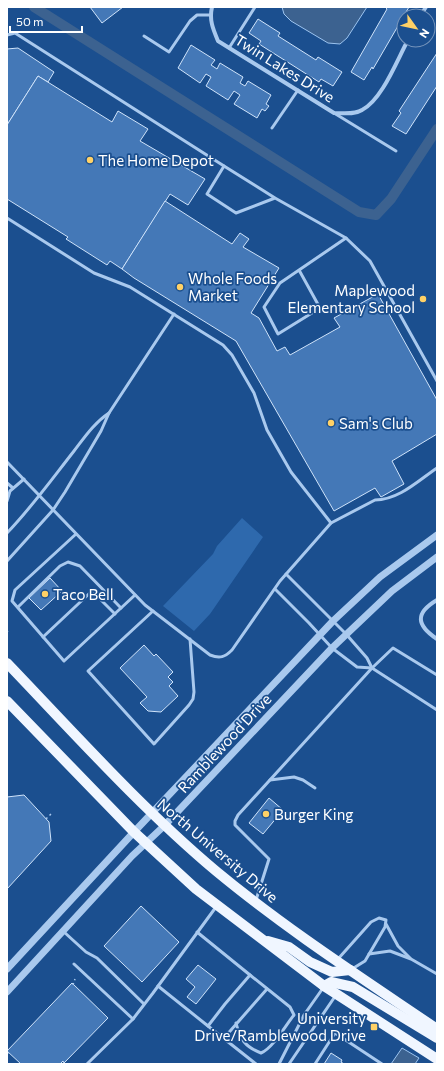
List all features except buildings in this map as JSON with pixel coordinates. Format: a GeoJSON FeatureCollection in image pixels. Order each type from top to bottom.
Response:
{"type":"FeatureCollection","features":[{"type":"Feature","properties":{"kind":"main road","name":"North University Drive"},"geometry":{"type":"LineString","coordinates":[[7,663],[164,826],[275,918],[437,1029]]}},
{"type":"Feature","properties":{"kind":"main road"},"geometry":{"type":"LineString","coordinates":[[7,701],[145,843],[196,889],[324,986],[437,1059]]}},
{"type":"Feature","properties":{"kind":"main road"},"geometry":{"type":"LineString","coordinates":[[262,939],[289,947],[310,962],[332,972],[350,970]]}},
{"type":"Feature","properties":{"kind":"main road"},"geometry":{"type":"LineString","coordinates":[[324,986],[331,982],[354,987],[437,1038]]}},
{"type":"Feature","properties":{"kind":"street","name":"Twin Lakes Drive"},"geometry":{"type":"LineString","coordinates":[[212,7],[210,15],[213,29],[218,41],[334,113],[361,111],[371,104],[379,95],[404,48]]}},
{"type":"Feature","properties":{"kind":"street","name":"Ramblewood Drive"},"geometry":{"type":"LineString","coordinates":[[7,969],[333,621],[380,577],[437,535]]}},
{"type":"Feature","properties":{"kind":"street","name":"Ramblewood Drive"},"geometry":{"type":"LineString","coordinates":[[7,992],[145,843],[164,826],[332,648],[392,591],[437,557]]}},
{"type":"Feature","properties":{"kind":"street"},"geometry":{"type":"LineString","coordinates":[[437,600],[427,606],[421,615],[421,625],[429,634],[437,639]]}},
{"type":"Feature","properties":{"kind":"lane"},"geometry":{"type":"LineString","coordinates":[[229,48],[255,7]]}},
{"type":"Feature","properties":{"kind":"lane"},"geometry":{"type":"LineString","coordinates":[[144,36],[169,52],[190,21],[197,15],[210,15]]}},
{"type":"Feature","properties":{"kind":"lane"},"geometry":{"type":"LineString","coordinates":[[7,35],[15,33],[275,198],[346,238],[370,261],[437,381]]}},
{"type":"Feature","properties":{"kind":"lane"},"geometry":{"type":"LineString","coordinates":[[272,128],[298,90]]}},
{"type":"Feature","properties":{"kind":"lane"},"geometry":{"type":"LineString","coordinates":[[334,113],[396,152]]}},
{"type":"Feature","properties":{"kind":"lane"},"geometry":{"type":"LineString","coordinates":[[224,166],[207,194],[236,213],[275,198]]}},
{"type":"Feature","properties":{"kind":"lane"},"geometry":{"type":"LineString","coordinates":[[7,218],[94,272],[130,287],[223,345],[232,355],[254,393],[267,430],[291,472],[330,523]]}},
{"type":"Feature","properties":{"kind":"lane"},"geometry":{"type":"LineString","coordinates":[[299,270],[320,308],[278,334],[264,308],[280,283],[299,270],[346,238]]}},
{"type":"Feature","properties":{"kind":"lane"},"geometry":{"type":"LineString","coordinates":[[7,560],[53,510],[101,431],[109,413],[174,314]]}},
{"type":"Feature","properties":{"kind":"lane"},"geometry":{"type":"LineString","coordinates":[[7,533],[40,496],[91,429],[100,419],[109,413]]}},
{"type":"Feature","properties":{"kind":"lane"},"geometry":{"type":"LineString","coordinates":[[7,462],[135,595],[153,611],[210,655],[218,658],[226,656],[232,650],[286,574],[330,523],[375,500],[384,500],[398,494],[437,468]]}},
{"type":"Feature","properties":{"kind":"lane"},"geometry":{"type":"LineString","coordinates":[[7,501],[12,488],[24,479]]}},
{"type":"Feature","properties":{"kind":"lane"},"geometry":{"type":"LineString","coordinates":[[7,482],[12,488]]}},
{"type":"Feature","properties":{"kind":"lane"},"geometry":{"type":"LineString","coordinates":[[76,534],[16,590],[12,601],[64,661],[135,595]]}},
{"type":"Feature","properties":{"kind":"lane"},"geometry":{"type":"LineString","coordinates":[[18,607],[60,566],[68,562],[80,566],[121,608]]}},
{"type":"Feature","properties":{"kind":"lane"},"geometry":{"type":"LineString","coordinates":[[286,574],[346,634],[367,658],[372,668]]}},
{"type":"Feature","properties":{"kind":"lane"},"geometry":{"type":"LineString","coordinates":[[275,589],[290,602],[332,648],[357,667],[372,668],[437,710]]}},
{"type":"Feature","properties":{"kind":"lane"},"geometry":{"type":"LineString","coordinates":[[43,637],[92,591],[115,614]]}},
{"type":"Feature","properties":{"kind":"lane"},"geometry":{"type":"LineString","coordinates":[[153,611],[88,672],[154,744],[190,705],[193,698],[194,692],[190,639]]}},
{"type":"Feature","properties":{"kind":"lane"},"geometry":{"type":"LineString","coordinates":[[255,902],[270,859],[235,825],[238,815],[372,668],[393,648],[437,675]]}},
{"type":"Feature","properties":{"kind":"lane"},"geometry":{"type":"LineString","coordinates":[[270,780],[294,776],[304,780],[315,788]]}},
{"type":"Feature","properties":{"kind":"lane"},"geometry":{"type":"LineString","coordinates":[[88,1064],[132,1019],[217,906]]}},
{"type":"Feature","properties":{"kind":"lane"},"geometry":{"type":"LineString","coordinates":[[336,961],[346,952],[371,922],[379,918],[386,920],[386,924],[398,946],[411,959]]}},
{"type":"Feature","properties":{"kind":"lane"},"geometry":{"type":"LineString","coordinates":[[350,970],[365,962],[386,924]]}},
{"type":"Feature","properties":{"kind":"lane"},"geometry":{"type":"LineString","coordinates":[[63,932],[86,952],[96,958],[144,1004]]}},
{"type":"Feature","properties":{"kind":"lane"},"geometry":{"type":"LineString","coordinates":[[197,932],[290,1006],[294,1015],[271,1046],[261,1053],[253,1050],[242,1040],[236,1023]]}},
{"type":"Feature","properties":{"kind":"lane"},"geometry":{"type":"LineString","coordinates":[[369,954],[390,951],[411,959],[437,974]]}},
{"type":"Feature","properties":{"kind":"lane"},"geometry":{"type":"LineString","coordinates":[[74,964],[132,1019]]}},
{"type":"Feature","properties":{"kind":"lane"},"geometry":{"type":"LineString","coordinates":[[208,1026],[250,975]]}},
{"type":"Feature","properties":{"kind":"lane"},"geometry":{"type":"LineString","coordinates":[[158,986],[256,1064]]}},
{"type":"Feature","properties":{"kind":"lane"},"geometry":{"type":"LineString","coordinates":[[279,1064],[304,1015],[324,986]]}},
{"type":"Feature","properties":{"kind":"lane"},"geometry":{"type":"LineString","coordinates":[[224,1038],[267,989]]}},
{"type":"Feature","properties":{"kind":"lane"},"geometry":{"type":"LineString","coordinates":[[289,1064],[337,994]]}},
{"type":"Feature","properties":{"kind":"lane"},"geometry":{"type":"LineString","coordinates":[[315,1064],[335,1033],[382,1064]]}},
{"type":"Feature","properties":{"kind":"path"},"geometry":{"type":"LineString","coordinates":[[46,819],[52,812]]}},
{"type":"Feature","properties":{"kind":"path"},"geometry":{"type":"LineString","coordinates":[[73,985],[75,979]]}},
{"type":"Feature","properties":{"kind":"shaded area"},"geometry":{"type":"Polygon","coordinates":[[[282,7],[367,7],[347,38],[340,44],[328,43],[291,21],[284,14],[282,7]]]}},
{"type":"Feature","properties":{"kind":"shaded area"},"geometry":{"type":"Polygon","coordinates":[[[242,518],[263,537],[210,614],[194,631],[163,606],[213,554],[217,546],[242,518]]]}},
{"type":"Feature","properties":{"kind":"shaded area"},"geometry":{"type":"Polygon","coordinates":[[[402,1048],[419,1058],[415,1064],[391,1064],[402,1048]]]}},
{"type":"Feature","properties":{"kind":"waterway"},"geometry":{"type":"LineString","coordinates":[[34,7],[359,212],[376,215],[391,199],[437,129]]}},
{"type":"Feature","properties":{"kind":"place","name":"The Home Depot"},"geometry":{"type":"Point","coordinates":[90,160]}},
{"type":"Feature","properties":{"kind":"place","name":"Whole Foods Market"},"geometry":{"type":"Point","coordinates":[180,287]}},
{"type":"Feature","properties":{"kind":"place","name":"Maplewood Elementary School"},"geometry":{"type":"Point","coordinates":[423,299]}},
{"type":"Feature","properties":{"kind":"place","name":"Sam's Club"},"geometry":{"type":"Point","coordinates":[331,423]}},
{"type":"Feature","properties":{"kind":"place","name":"Taco Bell"},"geometry":{"type":"Point","coordinates":[45,594]}},
{"type":"Feature","properties":{"kind":"place","name":"Burger King"},"geometry":{"type":"Point","coordinates":[266,814]}},
{"type":"Feature","properties":{"kind":"place","name":"University Drive/Ramblewood Drive"},"geometry":{"type":"Point","coordinates":[374,1027]}}]}
